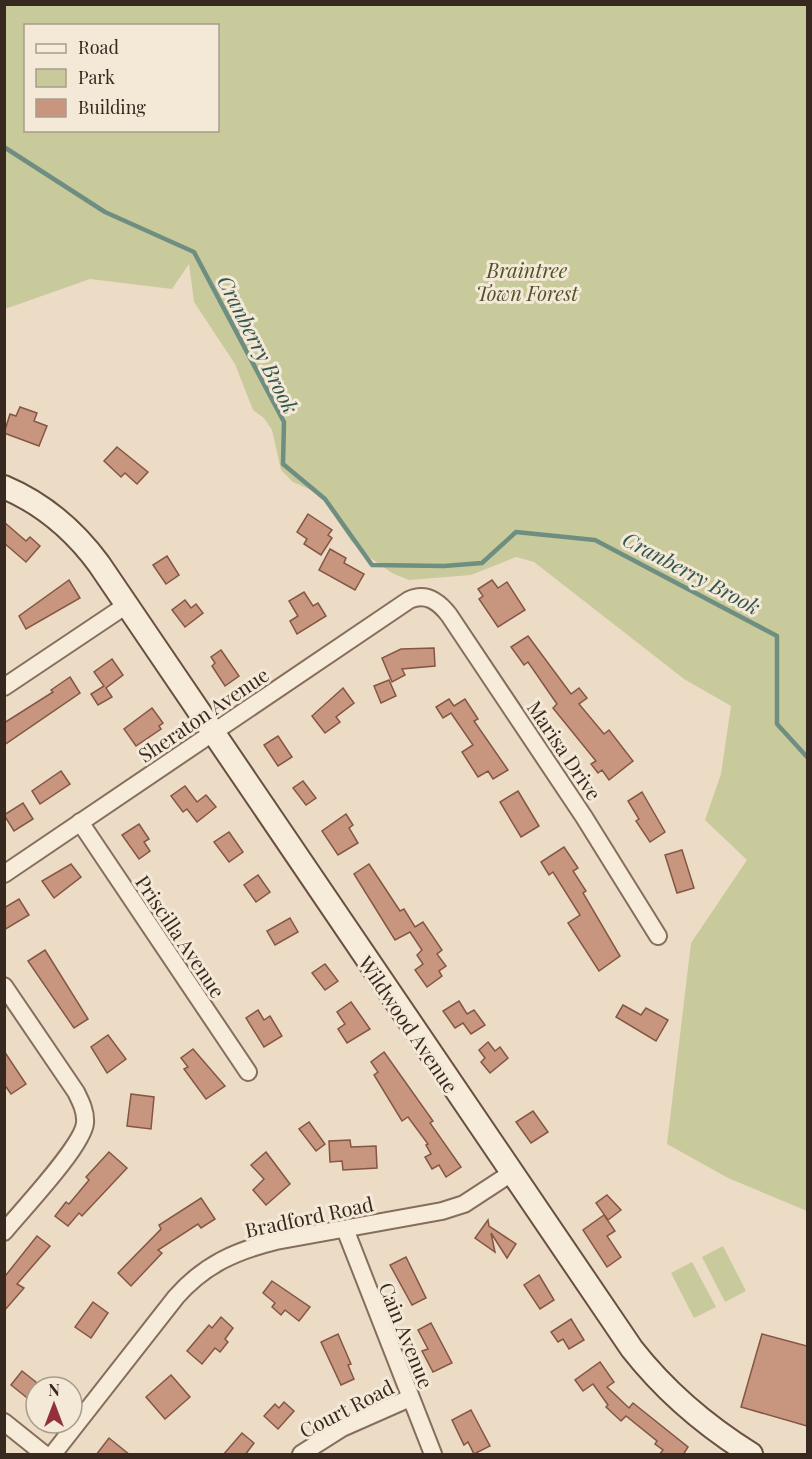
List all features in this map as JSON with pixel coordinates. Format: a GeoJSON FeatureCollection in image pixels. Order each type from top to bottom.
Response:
{"type":"FeatureCollection","features":[{"type":"Feature","properties":{"kind":"street","name":"Wildwood Avenue"},"geometry":{"type":"LineString","coordinates":[[4,487],[28,499],[59,520],[82,542],[99,564],[510,1174],[646,1367],[693,1413],[751,1455]]}},
{"type":"Feature","properties":{"kind":"street","name":"Sheraton Avenue"},"geometry":{"type":"LineString","coordinates":[[4,874],[409,600],[427,597]]}},
{"type":"Feature","properties":{"kind":"street","name":"Marisa Drive"},"geometry":{"type":"LineString","coordinates":[[427,597],[449,615],[584,817],[658,936]]}},
{"type":"Feature","properties":{"kind":"street"},"geometry":{"type":"LineString","coordinates":[[4,687],[128,604]]}},
{"type":"Feature","properties":{"kind":"street","name":"Priscilla Avenue"},"geometry":{"type":"LineString","coordinates":[[80,822],[248,1072]]}},
{"type":"Feature","properties":{"kind":"street"},"geometry":{"type":"LineString","coordinates":[[4,986],[76,1092],[83,1107],[85,1123],[75,1145],[4,1232]]}},
{"type":"Feature","properties":{"kind":"street","name":"Bradford Road"},"geometry":{"type":"LineString","coordinates":[[53,1455],[176,1297],[202,1270],[248,1249],[454,1208],[510,1174]]}},
{"type":"Feature","properties":{"kind":"street","name":"Cain Avenue"},"geometry":{"type":"LineString","coordinates":[[345,1229],[433,1455]]}},
{"type":"Feature","properties":{"kind":"street","name":"Court Road"},"geometry":{"type":"LineString","coordinates":[[301,1455],[342,1428],[410,1398]]}},
{"type":"Feature","properties":{"kind":"street"},"geometry":{"type":"LineString","coordinates":[[4,1422],[44,1455]]}},
{"type":"Feature","properties":{"kind":"green space","name":"Braintree Town Forest"},"geometry":{"type":"Polygon","coordinates":[[[4,5],[807,5],[807,1211],[728,1178],[667,1144],[691,943],[747,860],[705,820],[721,774],[731,706],[684,679],[534,562],[516,557],[471,575],[409,580],[392,573],[351,541],[320,494],[293,482],[281,470],[272,430],[264,418],[253,410],[235,364],[194,302],[189,264],[172,289],[90,279],[5,309],[4,5]]]}},
{"type":"Feature","properties":{"kind":"green space"},"geometry":{"type":"Polygon","coordinates":[[[723,1246],[746,1291],[725,1302],[702,1257],[723,1246]]]}},
{"type":"Feature","properties":{"kind":"green space"},"geometry":{"type":"Polygon","coordinates":[[[692,1262],[716,1307],[694,1318],[671,1273],[692,1262]]]}},
{"type":"Feature","properties":{"kind":"building"},"geometry":{"type":"Polygon","coordinates":[[[20,407],[37,413],[34,421],[47,426],[39,446],[4,433],[10,414],[16,416],[20,407]]]}},
{"type":"Feature","properties":{"kind":"building"},"geometry":{"type":"Polygon","coordinates":[[[117,447],[148,472],[137,484],[125,473],[121,477],[104,461],[117,447]]]}},
{"type":"Feature","properties":{"kind":"building"},"geometry":{"type":"Polygon","coordinates":[[[308,514],[332,530],[328,535],[332,538],[321,555],[304,544],[307,539],[297,532],[308,514]]]}},
{"type":"Feature","properties":{"kind":"building"},"geometry":{"type":"Polygon","coordinates":[[[4,522],[26,541],[30,537],[40,546],[26,562],[4,543],[4,522]]]}},
{"type":"Feature","properties":{"kind":"building"},"geometry":{"type":"Polygon","coordinates":[[[330,549],[346,558],[344,563],[364,574],[355,590],[319,570],[330,549]]]}},
{"type":"Feature","properties":{"kind":"building"},"geometry":{"type":"Polygon","coordinates":[[[167,556],[179,575],[166,584],[153,565],[167,556]]]}},
{"type":"Feature","properties":{"kind":"building"},"geometry":{"type":"Polygon","coordinates":[[[69,580],[80,598],[26,629],[19,616],[69,580]]]}},
{"type":"Feature","properties":{"kind":"building"},"geometry":{"type":"Polygon","coordinates":[[[492,580],[498,588],[507,582],[525,610],[498,627],[479,599],[483,596],[478,589],[492,580]]]}},
{"type":"Feature","properties":{"kind":"building"},"geometry":{"type":"Polygon","coordinates":[[[304,592],[313,606],[318,603],[326,616],[297,634],[290,621],[298,616],[289,601],[304,592]]]}},
{"type":"Feature","properties":{"kind":"building"},"geometry":{"type":"Polygon","coordinates":[[[185,600],[191,608],[196,604],[203,613],[185,627],[172,610],[185,600]]]}},
{"type":"Feature","properties":{"kind":"building"},"geometry":{"type":"Polygon","coordinates":[[[528,636],[571,694],[579,688],[587,698],[579,704],[604,734],[609,730],[633,761],[609,780],[602,770],[598,773],[591,764],[596,761],[553,708],[557,704],[528,662],[524,665],[511,647],[528,636]]]}},
{"type":"Feature","properties":{"kind":"building"},"geometry":{"type":"Polygon","coordinates":[[[434,648],[435,666],[402,669],[405,675],[392,682],[382,658],[401,649],[434,648]]]}},
{"type":"Feature","properties":{"kind":"building"},"geometry":{"type":"Polygon","coordinates":[[[221,650],[239,676],[225,686],[212,666],[215,663],[211,657],[221,650]]]}},
{"type":"Feature","properties":{"kind":"building"},"geometry":{"type":"Polygon","coordinates":[[[112,659],[123,675],[106,688],[112,697],[98,705],[91,694],[104,686],[94,672],[112,659]]]}},
{"type":"Feature","properties":{"kind":"building"},"geometry":{"type":"Polygon","coordinates":[[[70,677],[80,693],[4,745],[4,723],[53,692],[51,690],[70,677]]]}},
{"type":"Feature","properties":{"kind":"building"},"geometry":{"type":"Polygon","coordinates":[[[389,680],[396,696],[381,703],[374,686],[389,680]]]}},
{"type":"Feature","properties":{"kind":"building"},"geometry":{"type":"Polygon","coordinates":[[[343,688],[354,703],[336,717],[340,722],[325,733],[312,716],[343,688]]]}},
{"type":"Feature","properties":{"kind":"building"},"geometry":{"type":"Polygon","coordinates":[[[449,699],[454,706],[465,699],[478,719],[474,721],[508,770],[493,779],[488,771],[478,777],[462,752],[473,745],[451,713],[443,718],[436,707],[449,699]]]}},
{"type":"Feature","properties":{"kind":"building"},"geometry":{"type":"Polygon","coordinates":[[[152,708],[163,723],[159,726],[161,729],[136,746],[124,729],[152,708]]]}},
{"type":"Feature","properties":{"kind":"building"},"geometry":{"type":"Polygon","coordinates":[[[278,736],[292,757],[278,766],[264,745],[278,736]]]}},
{"type":"Feature","properties":{"kind":"building"},"geometry":{"type":"Polygon","coordinates":[[[61,771],[70,784],[40,804],[32,791],[61,771]]]}},
{"type":"Feature","properties":{"kind":"building"},"geometry":{"type":"Polygon","coordinates":[[[303,781],[316,798],[306,805],[293,788],[303,781]]]}},
{"type":"Feature","properties":{"kind":"building"},"geometry":{"type":"Polygon","coordinates":[[[185,786],[197,802],[206,795],[216,807],[197,822],[187,809],[183,812],[171,796],[185,786]]]}},
{"type":"Feature","properties":{"kind":"building"},"geometry":{"type":"Polygon","coordinates":[[[518,791],[539,826],[521,837],[500,802],[518,791]]]}},
{"type":"Feature","properties":{"kind":"building"},"geometry":{"type":"Polygon","coordinates":[[[642,792],[665,832],[650,842],[636,821],[639,819],[628,801],[642,792]]]}},
{"type":"Feature","properties":{"kind":"building"},"geometry":{"type":"Polygon","coordinates":[[[23,803],[33,819],[14,831],[4,815],[23,803]]]}},
{"type":"Feature","properties":{"kind":"building"},"geometry":{"type":"Polygon","coordinates":[[[346,814],[353,825],[349,828],[358,843],[338,855],[322,831],[346,814]]]}},
{"type":"Feature","properties":{"kind":"building"},"geometry":{"type":"Polygon","coordinates":[[[139,824],[149,839],[144,842],[150,851],[139,859],[122,835],[139,824]]]}},
{"type":"Feature","properties":{"kind":"building"},"geometry":{"type":"Polygon","coordinates":[[[229,832],[243,852],[229,862],[214,842],[229,832]]]}},
{"type":"Feature","properties":{"kind":"building"},"geometry":{"type":"Polygon","coordinates":[[[564,847],[578,868],[573,871],[586,891],[583,893],[620,956],[599,971],[568,923],[580,915],[553,872],[549,875],[541,862],[564,847]]]}},
{"type":"Feature","properties":{"kind":"building"},"geometry":{"type":"Polygon","coordinates":[[[682,850],[694,888],[677,893],[665,855],[682,850]]]}},
{"type":"Feature","properties":{"kind":"building"},"geometry":{"type":"Polygon","coordinates":[[[71,864],[81,877],[54,898],[42,881],[71,864]]]}},
{"type":"Feature","properties":{"kind":"building"},"geometry":{"type":"Polygon","coordinates":[[[369,864],[400,911],[404,909],[415,927],[423,922],[442,950],[437,954],[446,966],[439,971],[442,976],[427,987],[415,970],[423,964],[417,955],[422,950],[410,932],[395,940],[354,874],[369,864]]]}},
{"type":"Feature","properties":{"kind":"building"},"geometry":{"type":"Polygon","coordinates":[[[258,875],[270,892],[256,902],[244,885],[258,875]]]}},
{"type":"Feature","properties":{"kind":"building"},"geometry":{"type":"Polygon","coordinates":[[[19,899],[29,915],[4,930],[4,908],[19,899]]]}},
{"type":"Feature","properties":{"kind":"building"},"geometry":{"type":"Polygon","coordinates":[[[290,918],[298,932],[275,945],[267,931],[290,918]]]}},
{"type":"Feature","properties":{"kind":"building"},"geometry":{"type":"Polygon","coordinates":[[[45,950],[88,1019],[74,1028],[28,961],[45,950]]]}},
{"type":"Feature","properties":{"kind":"building"},"geometry":{"type":"Polygon","coordinates":[[[325,964],[338,981],[325,990],[312,973],[325,964]]]}},
{"type":"Feature","properties":{"kind":"building"},"geometry":{"type":"Polygon","coordinates":[[[459,1001],[467,1014],[474,1010],[485,1025],[471,1034],[463,1023],[455,1028],[443,1011],[459,1001]]]}},
{"type":"Feature","properties":{"kind":"building"},"geometry":{"type":"Polygon","coordinates":[[[351,1002],[370,1029],[347,1043],[338,1029],[345,1024],[337,1012],[351,1002]]]}},
{"type":"Feature","properties":{"kind":"building"},"geometry":{"type":"Polygon","coordinates":[[[623,1005],[641,1015],[646,1008],[668,1020],[656,1041],[616,1017],[623,1005]]]}},
{"type":"Feature","properties":{"kind":"building"},"geometry":{"type":"Polygon","coordinates":[[[258,1010],[264,1020],[270,1016],[282,1036],[264,1047],[246,1018],[258,1010]]]}},
{"type":"Feature","properties":{"kind":"building"},"geometry":{"type":"Polygon","coordinates":[[[108,1035],[126,1059],[107,1073],[91,1047],[108,1035]]]}},
{"type":"Feature","properties":{"kind":"building"},"geometry":{"type":"Polygon","coordinates":[[[488,1042],[495,1051],[500,1047],[508,1058],[490,1073],[481,1062],[485,1058],[479,1050],[488,1042]]]}},
{"type":"Feature","properties":{"kind":"building"},"geometry":{"type":"Polygon","coordinates":[[[193,1049],[225,1086],[206,1099],[184,1069],[188,1067],[181,1058],[193,1049]]]}},
{"type":"Feature","properties":{"kind":"building"},"geometry":{"type":"Polygon","coordinates":[[[4,1051],[26,1084],[11,1094],[4,1084],[4,1051]]]}},
{"type":"Feature","properties":{"kind":"building"},"geometry":{"type":"Polygon","coordinates":[[[384,1052],[433,1121],[430,1123],[461,1167],[446,1177],[439,1165],[432,1169],[425,1157],[431,1154],[426,1145],[428,1144],[408,1117],[402,1121],[374,1075],[378,1072],[371,1062],[384,1052]]]}},
{"type":"Feature","properties":{"kind":"building"},"geometry":{"type":"Polygon","coordinates":[[[131,1094],[154,1097],[151,1129],[127,1126],[131,1094]]]}},
{"type":"Feature","properties":{"kind":"building"},"geometry":{"type":"Polygon","coordinates":[[[533,1111],[548,1132],[531,1143],[516,1122],[533,1111]]]}},
{"type":"Feature","properties":{"kind":"building"},"geometry":{"type":"Polygon","coordinates":[[[309,1122],[325,1144],[316,1151],[299,1129],[309,1122]]]}},
{"type":"Feature","properties":{"kind":"building"},"geometry":{"type":"Polygon","coordinates":[[[350,1140],[351,1147],[376,1146],[377,1168],[343,1170],[342,1161],[330,1162],[329,1141],[350,1140]]]}},
{"type":"Feature","properties":{"kind":"building"},"geometry":{"type":"Polygon","coordinates":[[[109,1152],[127,1168],[82,1216],[79,1213],[68,1226],[55,1216],[66,1202],[69,1204],[89,1180],[86,1177],[109,1152]]]}},
{"type":"Feature","properties":{"kind":"building"},"geometry":{"type":"Polygon","coordinates":[[[266,1152],[290,1184],[266,1205],[253,1190],[264,1179],[251,1165],[266,1152]]]}},
{"type":"Feature","properties":{"kind":"building"},"geometry":{"type":"Polygon","coordinates":[[[607,1195],[621,1210],[608,1220],[596,1203],[607,1195]]]}},
{"type":"Feature","properties":{"kind":"building"},"geometry":{"type":"Polygon","coordinates":[[[201,1198],[215,1219],[201,1228],[198,1224],[158,1250],[162,1253],[131,1286],[118,1273],[161,1229],[159,1225],[201,1198]]]}},
{"type":"Feature","properties":{"kind":"building"},"geometry":{"type":"Polygon","coordinates":[[[604,1215],[615,1231],[607,1236],[621,1257],[607,1267],[583,1230],[604,1215]]]}},
{"type":"Feature","properties":{"kind":"building"},"geometry":{"type":"Polygon","coordinates":[[[488,1220],[489,1226],[516,1244],[507,1258],[491,1233],[495,1252],[475,1238],[488,1220]]]}},
{"type":"Feature","properties":{"kind":"building"},"geometry":{"type":"Polygon","coordinates":[[[37,1236],[50,1246],[17,1284],[24,1288],[4,1311],[4,1274],[6,1275],[37,1236]]]}},
{"type":"Feature","properties":{"kind":"building"},"geometry":{"type":"Polygon","coordinates":[[[406,1257],[426,1298],[412,1305],[390,1265],[406,1257]]]}},
{"type":"Feature","properties":{"kind":"building"},"geometry":{"type":"Polygon","coordinates":[[[539,1275],[554,1300],[540,1309],[524,1285],[539,1275]]]}},
{"type":"Feature","properties":{"kind":"building"},"geometry":{"type":"Polygon","coordinates":[[[272,1281],[310,1307],[299,1321],[285,1310],[281,1315],[272,1307],[275,1303],[263,1293],[272,1281]]]}},
{"type":"Feature","properties":{"kind":"building"},"geometry":{"type":"Polygon","coordinates":[[[93,1302],[108,1313],[91,1338],[75,1327],[93,1302]]]}},
{"type":"Feature","properties":{"kind":"building"},"geometry":{"type":"Polygon","coordinates":[[[221,1317],[233,1328],[225,1339],[228,1342],[220,1352],[215,1348],[202,1364],[187,1351],[209,1325],[212,1328],[221,1317]]]}},
{"type":"Feature","properties":{"kind":"building"},"geometry":{"type":"Polygon","coordinates":[[[571,1319],[584,1340],[569,1349],[563,1339],[558,1342],[551,1332],[571,1319]]]}},
{"type":"Feature","properties":{"kind":"building"},"geometry":{"type":"Polygon","coordinates":[[[431,1323],[452,1363],[433,1372],[422,1351],[428,1349],[418,1330],[431,1323]]]}},
{"type":"Feature","properties":{"kind":"building"},"geometry":{"type":"Polygon","coordinates":[[[338,1334],[351,1364],[348,1365],[354,1379],[341,1385],[321,1342],[338,1334]]]}},
{"type":"Feature","properties":{"kind":"building"},"geometry":{"type":"Polygon","coordinates":[[[762,1334],[807,1346],[807,1426],[741,1407],[762,1334]]]}},
{"type":"Feature","properties":{"kind":"building"},"geometry":{"type":"Polygon","coordinates":[[[600,1362],[614,1382],[607,1387],[629,1408],[633,1403],[688,1447],[683,1455],[659,1455],[663,1450],[655,1444],[657,1441],[626,1416],[621,1421],[606,1407],[608,1405],[593,1384],[583,1391],[575,1380],[600,1362]]]}},
{"type":"Feature","properties":{"kind":"building"},"geometry":{"type":"Polygon","coordinates":[[[22,1371],[27,1375],[24,1375],[24,1395],[11,1385],[22,1371]]]}},
{"type":"Feature","properties":{"kind":"building"},"geometry":{"type":"Polygon","coordinates":[[[171,1375],[190,1397],[165,1419],[146,1397],[171,1375]]]}},
{"type":"Feature","properties":{"kind":"building"},"geometry":{"type":"Polygon","coordinates":[[[284,1402],[294,1411],[278,1429],[264,1416],[275,1404],[279,1408],[284,1402]]]}},
{"type":"Feature","properties":{"kind":"building"},"geometry":{"type":"Polygon","coordinates":[[[471,1410],[490,1446],[474,1454],[468,1442],[464,1445],[452,1420],[471,1410]]]}},
{"type":"Feature","properties":{"kind":"building"},"geometry":{"type":"Polygon","coordinates":[[[242,1433],[254,1443],[245,1455],[223,1455],[242,1433]]]}},
{"type":"Feature","properties":{"kind":"building"},"geometry":{"type":"Polygon","coordinates":[[[109,1438],[130,1455],[96,1455],[109,1438]]]}},
{"type":"Feature","properties":{"kind":"waterway","name":"Cranberry Brook"},"geometry":{"type":"LineString","coordinates":[[4,147],[105,212],[194,252],[284,422],[283,464],[325,499],[372,565],[444,566],[482,563],[516,532],[595,540],[777,636],[777,724],[808,758]]}}]}
